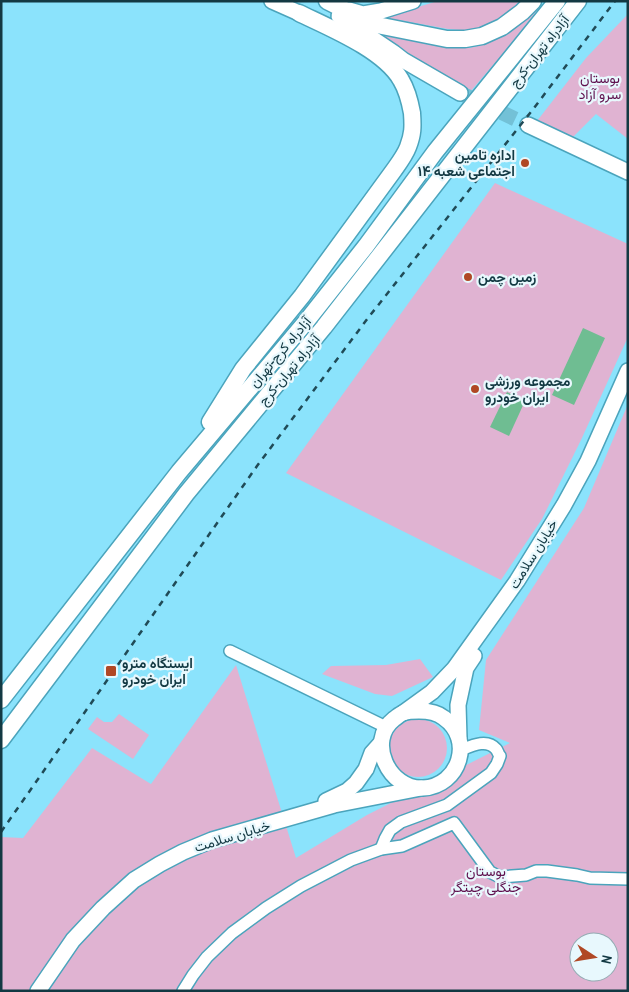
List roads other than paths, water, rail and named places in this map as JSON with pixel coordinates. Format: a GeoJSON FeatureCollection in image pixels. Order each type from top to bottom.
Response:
{"type":"FeatureCollection","features":[{"type":"Feature","properties":{"kind":"highway"},"geometry":{"type":"LineString","coordinates":[[327,1],[358,19],[372,24],[431,36],[465,39],[482,36],[502,27],[533,1]]}},
{"type":"Feature","properties":{"kind":"highway","name":"آزادراه کرج-تهران"},"geometry":{"type":"LineString","coordinates":[[1,700],[179,472],[305,323],[366,246],[435,152],[557,1]]}},
{"type":"Feature","properties":{"kind":"highway","name":"آزادراه تهران-کرج"},"geometry":{"type":"LineString","coordinates":[[1,740],[186,494],[324,327],[578,1]]}},
{"type":"Feature","properties":{"kind":"highway"},"geometry":{"type":"LineString","coordinates":[[179,472],[243,370],[302,296],[394,170],[408,149],[413,130],[410,103],[401,80],[389,66],[376,54],[340,33],[299,13]]}},
{"type":"Feature","properties":{"kind":"main road"},"geometry":{"type":"LineString","coordinates":[[272,1],[299,13]]}},
{"type":"Feature","properties":{"kind":"main road"},"geometry":{"type":"LineString","coordinates":[[320,1],[415,68],[460,93]]}},
{"type":"Feature","properties":{"kind":"main road"},"geometry":{"type":"LineString","coordinates":[[343,9],[363,14],[381,11],[413,1]]}},
{"type":"Feature","properties":{"kind":"main road"},"geometry":{"type":"LineString","coordinates":[[528,126],[628,172]]}},
{"type":"Feature","properties":{"kind":"main road","name":"خیابان سلامت"},"geometry":{"type":"LineString","coordinates":[[403,713],[432,692],[454,669],[517,581],[564,505],[588,461],[628,371]]}},
{"type":"Feature","properties":{"kind":"main road","name":"خیابان سلامت"},"geometry":{"type":"LineString","coordinates":[[460,744],[458,705],[466,668],[566,518],[628,387]]}},
{"type":"Feature","properties":{"kind":"main road"},"geometry":{"type":"LineString","coordinates":[[432,712],[444,717],[453,726],[460,744],[458,762],[453,773],[444,781],[433,786],[421,788],[405,784],[391,773],[382,753],[381,743],[386,727],[392,720],[403,713],[432,712]]}},
{"type":"Feature","properties":{"kind":"main road","name":"خیابان سلامت"},"geometry":{"type":"LineString","coordinates":[[35,988],[55,953],[80,923],[115,890],[158,857],[180,846],[254,822],[305,809],[334,798],[347,791],[356,783],[366,769],[372,753],[381,743]]}},
{"type":"Feature","properties":{"kind":"main road","name":"خیابان سلامت"},"geometry":{"type":"LineString","coordinates":[[35,988],[73,940],[103,908],[134,880],[183,852],[212,840],[334,806],[421,788]]}},
{"type":"Feature","properties":{"kind":"street"},"geometry":{"type":"LineString","coordinates":[[230,651],[386,727]]}},
{"type":"Feature","properties":{"kind":"street"},"geometry":{"type":"LineString","coordinates":[[382,849],[390,830],[401,822],[447,805],[491,773],[500,756],[495,748],[486,743],[460,744]]}},
{"type":"Feature","properties":{"kind":"street"},"geometry":{"type":"LineString","coordinates":[[183,991],[207,957],[232,933],[266,908],[301,886],[351,860],[382,849],[402,846],[454,823],[490,872],[500,877],[547,871],[577,874],[590,878],[628,879]]}},
{"type":"Feature","properties":{"kind":"street"},"geometry":{"type":"LineString","coordinates":[[193,975],[193,991]]}},
{"type":"Feature","properties":{"kind":"tunnel"},"geometry":{"type":"LineString","coordinates":[[460,93],[528,125]]}},
{"type":"Feature","properties":{"kind":"railway"},"geometry":{"type":"LineString","coordinates":[[1,832],[257,466],[368,318],[534,108],[615,1]]}},
{"type":"Feature","properties":{"kind":"place","name":"اداره تامین اجتماعی شعبه ۱۴"},"geometry":{"type":"Point","coordinates":[525,163]}},
{"type":"Feature","properties":{"kind":"place","name":"زمین چمن"},"geometry":{"type":"Point","coordinates":[468,277]}},
{"type":"Feature","properties":{"kind":"place","name":"مجموعه ورزشی ایران خودرو"},"geometry":{"type":"Point","coordinates":[475,389]}},
{"type":"Feature","properties":{"kind":"place","name":"ایستگاه مترو ایران خودرو"},"geometry":{"type":"Point","coordinates":[111,671]}},
{"type":"Feature","properties":{"kind":"park label","name":"بوستان سرو آزاد"},"geometry":{"type":"Point","coordinates":[600,86]}},
{"type":"Feature","properties":{"kind":"park label","name":"بوستان جنگلی چیتگر"},"geometry":{"type":"Point","coordinates":[486,880]}}]}
